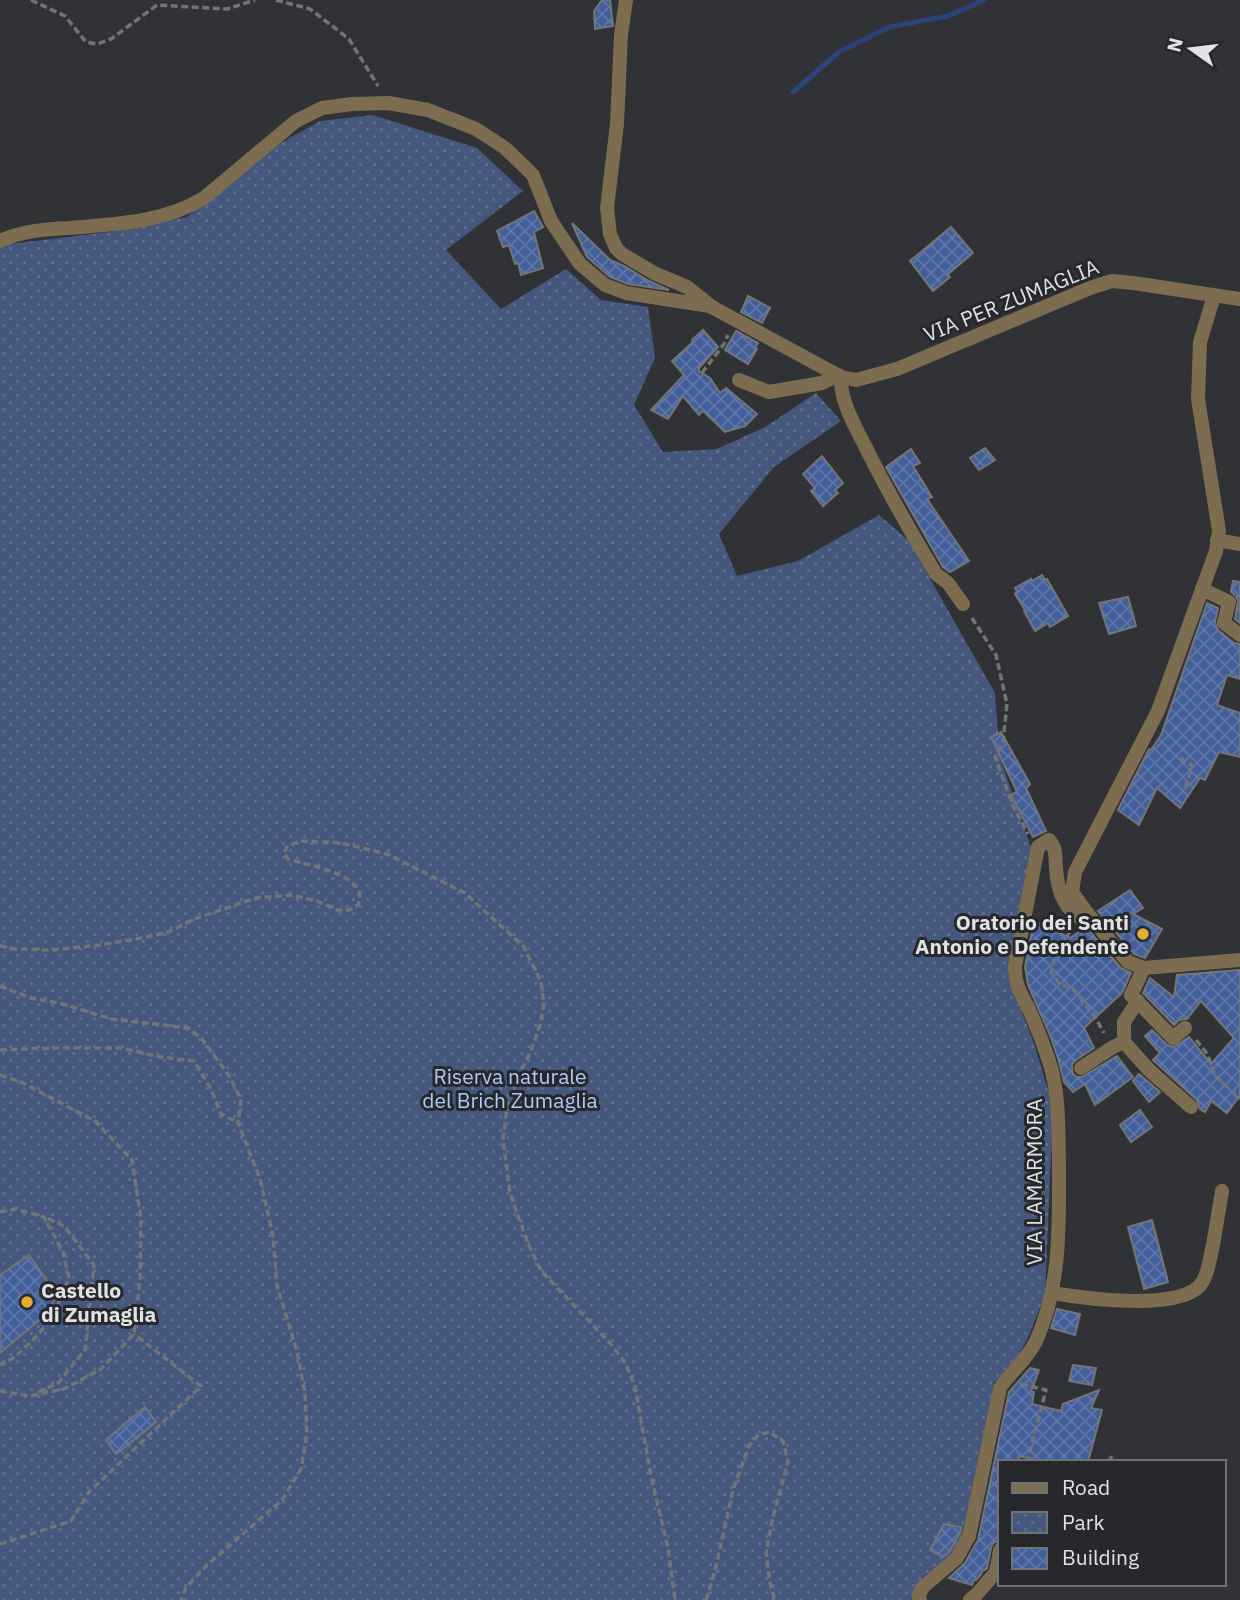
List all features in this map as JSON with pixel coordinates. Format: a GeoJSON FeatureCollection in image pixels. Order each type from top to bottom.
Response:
{"type":"FeatureCollection","features":[{"type":"Feature","properties":{"kind":"street"},"geometry":{"type":"LineString","coordinates":[[626,0],[621,35],[617,124],[607,208],[610,234],[622,254],[654,273],[687,287],[712,307]]}},
{"type":"Feature","properties":{"kind":"street","name":"VIA PER ZUMAGLIA"},"geometry":{"type":"LineString","coordinates":[[0,241],[41,230],[133,223],[188,208],[204,198],[296,121],[322,108],[388,103],[428,110],[476,129],[505,148],[533,175],[551,221],[580,264],[605,285],[626,293],[712,307],[839,376],[856,380],[897,369],[1112,281],[1240,299]]}},
{"type":"Feature","properties":{"kind":"street"},"geometry":{"type":"LineString","coordinates":[[1084,916],[1072,892],[1075,872],[1158,711],[1216,551],[1219,531],[1198,399],[1200,342],[1214,296]]}},
{"type":"Feature","properties":{"kind":"street"},"geometry":{"type":"LineString","coordinates":[[739,380],[769,392],[822,383],[839,376],[854,423],[890,496],[936,574],[948,583],[963,604]]}},
{"type":"Feature","properties":{"kind":"street"},"geometry":{"type":"LineString","coordinates":[[1217,540],[1240,544]]}},
{"type":"Feature","properties":{"kind":"street"},"geometry":{"type":"LineString","coordinates":[[1202,589],[1229,602],[1224,623],[1240,635]]}},
{"type":"Feature","properties":{"kind":"street"},"geometry":{"type":"LineString","coordinates":[[1038,847],[1049,841],[1055,848],[1059,890],[1067,905],[1084,916],[1128,962],[1144,968],[1240,960]]}},
{"type":"Feature","properties":{"kind":"street","name":"VIA LAMARMORA"},"geometry":{"type":"LineString","coordinates":[[920,1600],[918,1596],[923,1587],[957,1558],[969,1536],[1000,1388],[1019,1367],[1035,1343],[1052,1293],[1057,1257],[1058,1106],[1050,1062],[1015,980],[1015,966],[1038,847]]}},
{"type":"Feature","properties":{"kind":"street"},"geometry":{"type":"LineString","coordinates":[[1144,968],[1131,995],[1173,1038],[1185,1028]]}},
{"type":"Feature","properties":{"kind":"street"},"geometry":{"type":"LineString","coordinates":[[1138,1001],[1124,1022],[1124,1042],[1149,1070],[1191,1107]]}},
{"type":"Feature","properties":{"kind":"street"},"geometry":{"type":"LineString","coordinates":[[1082,1068],[1124,1042]]}},
{"type":"Feature","properties":{"kind":"street"},"geometry":{"type":"LineString","coordinates":[[1052,1293],[1115,1300],[1175,1298],[1192,1293],[1198,1289],[1207,1273],[1222,1191]]}},
{"type":"Feature","properties":{"kind":"street"},"geometry":{"type":"LineString","coordinates":[[970,1600],[996,1572],[998,1561]]}},
{"type":"Feature","properties":{"kind":"path"},"geometry":{"type":"LineString","coordinates":[[32,0],[65,16],[86,42],[97,44],[111,39],[157,5],[227,9],[255,0]]}},
{"type":"Feature","properties":{"kind":"path"},"geometry":{"type":"LineString","coordinates":[[276,0],[310,9],[349,39],[388,103]]}},
{"type":"Feature","properties":{"kind":"path"},"geometry":{"type":"LineString","coordinates":[[702,373],[724,344],[737,320]]}},
{"type":"Feature","properties":{"kind":"path"},"geometry":{"type":"LineString","coordinates":[[963,604],[996,655],[1007,704],[1003,742],[995,757],[1013,806],[1031,841],[1038,847]]}},
{"type":"Feature","properties":{"kind":"path"},"geometry":{"type":"LineString","coordinates":[[1180,758],[1193,766],[1185,787]]}},
{"type":"Feature","properties":{"kind":"path"},"geometry":{"type":"LineString","coordinates":[[0,946],[52,950],[141,938],[169,932],[194,919],[256,898],[290,895],[317,901],[337,910],[349,910],[358,905],[358,889],[345,878],[288,859],[284,853],[287,847],[299,841],[341,843],[387,854],[465,893],[524,947],[541,982],[544,1004],[531,1051],[519,1074],[508,1106],[503,1140],[510,1193],[541,1271],[610,1343],[626,1364],[635,1387],[651,1476],[668,1548],[675,1600]]}},
{"type":"Feature","properties":{"kind":"path"},"geometry":{"type":"LineString","coordinates":[[1084,916],[1064,939],[1051,972],[1059,983],[1074,990],[1095,1017]]}},
{"type":"Feature","properties":{"kind":"path"},"geometry":{"type":"LineString","coordinates":[[0,986],[32,998],[112,1019],[188,1028],[202,1039],[230,1077],[241,1100],[238,1123],[260,1179],[270,1225],[277,1286],[297,1351],[305,1393],[307,1434],[300,1469],[282,1500],[206,1566],[186,1588],[181,1600]]}},
{"type":"Feature","properties":{"kind":"path"},"geometry":{"type":"LineString","coordinates":[[1185,1028],[1208,1055],[1214,1075],[1240,1100]]}},
{"type":"Feature","properties":{"kind":"path"},"geometry":{"type":"LineString","coordinates":[[0,1051],[121,1048],[194,1062],[211,1089],[221,1114],[238,1123]]}},
{"type":"Feature","properties":{"kind":"path"},"geometry":{"type":"LineString","coordinates":[[0,1075],[23,1083],[95,1121],[132,1160],[141,1219],[140,1281],[134,1334],[101,1369],[64,1390],[30,1396],[0,1391]]}},
{"type":"Feature","properties":{"kind":"path"},"geometry":{"type":"LineString","coordinates":[[0,1212],[15,1209],[64,1226],[94,1265],[85,1350],[58,1383],[30,1396]]}},
{"type":"Feature","properties":{"kind":"path"},"geometry":{"type":"LineString","coordinates":[[0,1365],[16,1356],[53,1317],[69,1278],[63,1252],[44,1217]]}},
{"type":"Feature","properties":{"kind":"path"},"geometry":{"type":"LineString","coordinates":[[0,1544],[71,1521],[89,1492],[201,1386],[134,1334]]}},
{"type":"Feature","properties":{"kind":"path"},"geometry":{"type":"LineString","coordinates":[[1004,1381],[1046,1390],[1028,1460]]}},
{"type":"Feature","properties":{"kind":"path"},"geometry":{"type":"LineString","coordinates":[[706,1600],[733,1490],[749,1446],[758,1435],[769,1432],[783,1441],[788,1462],[766,1553],[775,1600]]}},
{"type":"Feature","properties":{"kind":"path"},"geometry":{"type":"LineString","coordinates":[[1109,1460],[1113,1455]]}},
{"type":"Feature","properties":{"kind":"green space","name":"Riserva naturale del Brich Zumaglia"},"geometry":{"type":"Polygon","coordinates":[[[373,115],[477,148],[523,191],[446,250],[501,309],[566,269],[601,300],[648,307],[655,358],[634,405],[663,452],[717,449],[765,427],[816,393],[841,421],[774,467],[719,534],[737,576],[798,561],[879,515],[908,540],[995,693],[1000,758],[1032,850],[1008,975],[1035,1046],[1053,1107],[1045,1295],[1018,1356],[994,1383],[962,1535],[952,1555],[923,1577],[910,1596],[912,1600],[0,1600],[0,248],[9,244],[109,232],[187,217],[279,144],[320,121],[373,115]]]}},
{"type":"Feature","properties":{"kind":"building"},"geometry":{"type":"Polygon","coordinates":[[[602,0],[610,0],[613,26],[595,29],[594,11],[602,0]]]}},
{"type":"Feature","properties":{"kind":"building"},"geometry":{"type":"Polygon","coordinates":[[[534,211],[543,227],[534,232],[543,268],[521,275],[509,245],[503,247],[497,231],[534,211]]]}},
{"type":"Feature","properties":{"kind":"building"},"geometry":{"type":"Polygon","coordinates":[[[572,223],[610,260],[669,290],[628,284],[610,277],[587,257],[572,223]]]}},
{"type":"Feature","properties":{"kind":"building"},"geometry":{"type":"Polygon","coordinates":[[[951,227],[973,253],[933,291],[910,261],[951,227]]]}},
{"type":"Feature","properties":{"kind":"building"},"geometry":{"type":"Polygon","coordinates":[[[748,296],[770,308],[762,323],[741,312],[748,296]]]}},
{"type":"Feature","properties":{"kind":"building"},"geometry":{"type":"Polygon","coordinates":[[[703,330],[718,347],[699,371],[710,378],[720,393],[726,388],[757,414],[745,426],[725,432],[703,411],[699,415],[683,396],[668,419],[651,410],[684,375],[672,361],[703,330]]]}},
{"type":"Feature","properties":{"kind":"building"},"geometry":{"type":"Polygon","coordinates":[[[736,331],[758,343],[748,364],[725,350],[736,331]]]}},
{"type":"Feature","properties":{"kind":"building"},"geometry":{"type":"Polygon","coordinates":[[[985,448],[995,460],[979,470],[970,458],[985,448]]]}},
{"type":"Feature","properties":{"kind":"building"},"geometry":{"type":"Polygon","coordinates":[[[911,449],[920,463],[913,466],[932,497],[927,499],[969,561],[950,572],[943,567],[886,467],[911,449]]]}},
{"type":"Feature","properties":{"kind":"building"},"geometry":{"type":"Polygon","coordinates":[[[822,456],[843,483],[835,490],[838,493],[823,506],[811,491],[815,488],[803,474],[822,456]]]}},
{"type":"Feature","properties":{"kind":"building"},"geometry":{"type":"Polygon","coordinates":[[[1042,575],[1068,616],[1050,627],[1048,623],[1035,631],[1015,594],[1015,588],[1042,575]]]}},
{"type":"Feature","properties":{"kind":"building"},"geometry":{"type":"Polygon","coordinates":[[[1233,581],[1240,582],[1240,623],[1235,619],[1238,601],[1231,592],[1233,581]]]}},
{"type":"Feature","properties":{"kind":"building"},"geometry":{"type":"Polygon","coordinates":[[[1128,597],[1136,626],[1109,634],[1099,603],[1128,597]]]}},
{"type":"Feature","properties":{"kind":"building"},"geometry":{"type":"Polygon","coordinates":[[[1207,603],[1218,608],[1215,622],[1218,630],[1234,643],[1240,644],[1240,679],[1227,675],[1217,705],[1240,713],[1240,757],[1219,752],[1205,780],[1200,778],[1180,808],[1157,788],[1139,825],[1118,810],[1149,749],[1151,750],[1161,735],[1207,603]]]}},
{"type":"Feature","properties":{"kind":"building"},"geometry":{"type":"Polygon","coordinates":[[[1001,732],[1030,784],[1026,788],[1046,831],[1033,837],[1011,795],[1017,792],[991,737],[1001,732]]]}},
{"type":"Feature","properties":{"kind":"building"},"geometry":{"type":"Polygon","coordinates":[[[1130,890],[1143,908],[1133,914],[1162,929],[1145,958],[1134,954],[1098,911],[1130,890]]]}},
{"type":"Feature","properties":{"kind":"building"},"geometry":{"type":"Polygon","coordinates":[[[1034,921],[1070,938],[1086,927],[1121,968],[1131,973],[1122,993],[1084,1028],[1094,1048],[1072,1064],[1073,1074],[1082,1077],[1117,1056],[1133,1077],[1095,1105],[1085,1084],[1073,1092],[1064,1082],[1050,1035],[1028,985],[1025,967],[1034,921]]]}},
{"type":"Feature","properties":{"kind":"building"},"geometry":{"type":"Polygon","coordinates":[[[1240,970],[1240,1095],[1227,1113],[1211,1101],[1205,1112],[1200,1109],[1197,1100],[1153,1060],[1160,1053],[1145,1036],[1152,1030],[1167,1045],[1174,1047],[1189,1037],[1211,1064],[1234,1038],[1201,1001],[1187,1019],[1179,1020],[1174,1025],[1143,993],[1150,978],[1174,997],[1177,975],[1240,970]]]}},
{"type":"Feature","properties":{"kind":"building"},"geometry":{"type":"Polygon","coordinates":[[[1139,1074],[1160,1092],[1149,1102],[1133,1081],[1139,1074]]]}},
{"type":"Feature","properties":{"kind":"building"},"geometry":{"type":"Polygon","coordinates":[[[1140,1110],[1152,1127],[1131,1142],[1120,1125],[1140,1110]]]}},
{"type":"Feature","properties":{"kind":"building"},"geometry":{"type":"Polygon","coordinates":[[[1152,1220],[1168,1282],[1144,1289],[1128,1227],[1152,1220]]]}},
{"type":"Feature","properties":{"kind":"building","name":"Castello di Zumaglia"},"geometry":{"type":"Polygon","coordinates":[[[29,1255],[57,1292],[50,1311],[0,1353],[0,1275],[29,1255]]]}},
{"type":"Feature","properties":{"kind":"building"},"geometry":{"type":"Polygon","coordinates":[[[1057,1309],[1080,1314],[1075,1335],[1051,1328],[1057,1309]]]}},
{"type":"Feature","properties":{"kind":"building"},"geometry":{"type":"Polygon","coordinates":[[[1073,1365],[1096,1368],[1092,1385],[1069,1381],[1073,1365]]]}},
{"type":"Feature","properties":{"kind":"building"},"geometry":{"type":"Polygon","coordinates":[[[1030,1368],[1039,1370],[1031,1392],[1034,1392],[1032,1404],[1061,1411],[1063,1404],[1099,1390],[1091,1408],[1102,1410],[1089,1460],[1036,1460],[1019,1456],[1019,1460],[998,1460],[998,1541],[993,1543],[987,1568],[972,1585],[949,1578],[965,1563],[978,1540],[1009,1392],[1030,1368]]]}},
{"type":"Feature","properties":{"kind":"building"},"geometry":{"type":"Polygon","coordinates":[[[145,1407],[156,1422],[116,1454],[106,1440],[145,1407]]]}},
{"type":"Feature","properties":{"kind":"building"},"geometry":{"type":"Polygon","coordinates":[[[944,1524],[961,1527],[949,1552],[943,1557],[930,1550],[944,1524]]]}},
{"type":"Feature","properties":{"kind":"waterway"},"geometry":{"type":"LineString","coordinates":[[793,92],[839,52],[889,27],[948,16],[984,0]]}},
{"type":"Feature","properties":{"kind":"place","name":"Oratorio dei Santi Antonio e Defendente"},"geometry":{"type":"Point","coordinates":[1143,934]}},
{"type":"Feature","properties":{"kind":"place","name":"Castello di Zumaglia"},"geometry":{"type":"Point","coordinates":[27,1302]}}]}
